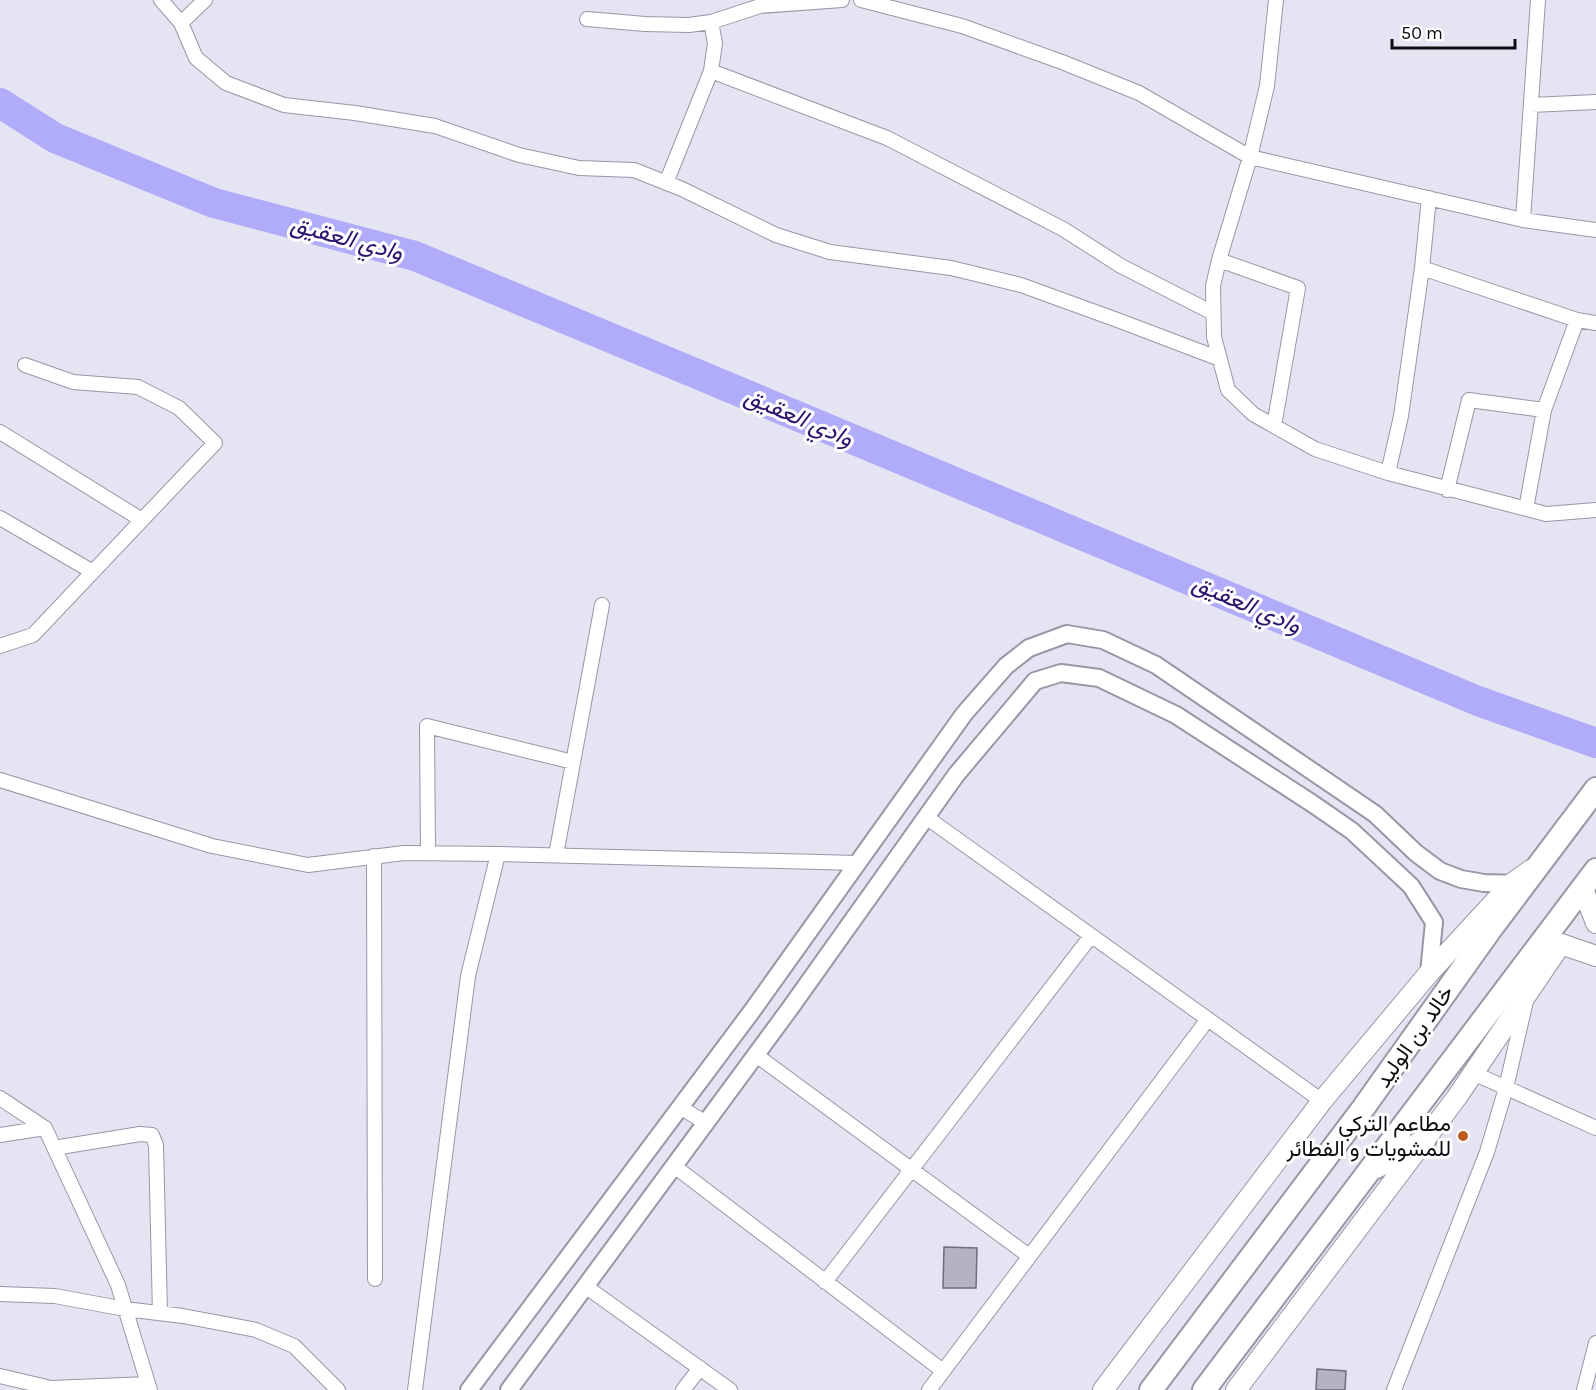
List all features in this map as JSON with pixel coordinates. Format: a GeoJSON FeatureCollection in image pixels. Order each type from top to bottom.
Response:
{"type":"FeatureCollection","features":[{"type":"Feature","properties":{"kind":"highway","name":"خالد بن الوليد"},"geometry":{"type":"LineString","coordinates":[[1151,1390],[1364,1107],[1490,930],[1518,884],[1542,859],[1596,789]]}},
{"type":"Feature","properties":{"kind":"highway","name":"خالد بن الوليد"},"geometry":{"type":"LineString","coordinates":[[1204,1390],[1589,880]]}},
{"type":"Feature","properties":{"kind":"highway"},"geometry":{"type":"LineString","coordinates":[[1369,1171],[1424,1141]]}},
{"type":"Feature","properties":{"kind":"main road"},"geometry":{"type":"LineString","coordinates":[[1589,880],[1596,923]]}},
{"type":"Feature","properties":{"kind":"main road"},"geometry":{"type":"LineString","coordinates":[[1103,1390],[1322,1101],[1429,973],[1518,884]]}},
{"type":"Feature","properties":{"kind":"main road"},"geometry":{"type":"LineString","coordinates":[[1537,949],[1561,944],[1596,956]]}},
{"type":"Feature","properties":{"kind":"main road"},"geometry":{"type":"LineString","coordinates":[[1236,1390],[1424,1141],[1561,944]]}},
{"type":"Feature","properties":{"kind":"street"},"geometry":{"type":"LineString","coordinates":[[161,0],[181,22],[196,58],[226,83],[284,105],[355,113],[435,126],[519,155],[579,168],[634,170],[777,234],[830,252],[951,268],[1021,285],[1220,359]]}},
{"type":"Feature","properties":{"kind":"street"},"geometry":{"type":"LineString","coordinates":[[181,22],[205,0]]}},
{"type":"Feature","properties":{"kind":"street"},"geometry":{"type":"LineString","coordinates":[[587,19],[688,25],[711,22],[760,6],[842,0]]}},
{"type":"Feature","properties":{"kind":"street"},"geometry":{"type":"LineString","coordinates":[[861,0],[962,26],[1139,93],[1250,157],[1523,220],[1596,230]]}},
{"type":"Feature","properties":{"kind":"street"},"geometry":{"type":"LineString","coordinates":[[1276,0],[1267,86],[1250,157],[1213,286],[1214,337],[1228,390],[1252,414],[1314,449],[1447,490],[1546,514],[1596,510]]}},
{"type":"Feature","properties":{"kind":"street"},"geometry":{"type":"LineString","coordinates":[[1523,220],[1538,0]]}},
{"type":"Feature","properties":{"kind":"street"},"geometry":{"type":"LineString","coordinates":[[666,183],[711,71],[715,43],[711,22]]}},
{"type":"Feature","properties":{"kind":"street"},"geometry":{"type":"LineString","coordinates":[[711,71],[887,138],[1063,229],[1121,266],[1213,313]]}},
{"type":"Feature","properties":{"kind":"street"},"geometry":{"type":"LineString","coordinates":[[1530,105],[1596,102]]}},
{"type":"Feature","properties":{"kind":"street"},"geometry":{"type":"LineString","coordinates":[[1388,473],[1401,416],[1422,268],[1429,198]]}},
{"type":"Feature","properties":{"kind":"street"},"geometry":{"type":"LineString","coordinates":[[1219,260],[1298,288],[1274,426]]}},
{"type":"Feature","properties":{"kind":"street"},"geometry":{"type":"LineString","coordinates":[[1422,268],[1577,320],[1596,323]]}},
{"type":"Feature","properties":{"kind":"street"},"geometry":{"type":"LineString","coordinates":[[1526,509],[1544,410],[1577,320]]}},
{"type":"Feature","properties":{"kind":"street"},"geometry":{"type":"LineString","coordinates":[[0,646],[33,635],[215,443],[179,408],[138,387],[74,382],[25,365]]}},
{"type":"Feature","properties":{"kind":"street"},"geometry":{"type":"LineString","coordinates":[[1447,490],[1469,400],[1544,410]]}},
{"type":"Feature","properties":{"kind":"street"},"geometry":{"type":"LineString","coordinates":[[0,432],[142,520]]}},
{"type":"Feature","properties":{"kind":"street"},"geometry":{"type":"LineString","coordinates":[[0,519],[93,572]]}},
{"type":"Feature","properties":{"kind":"street"},"geometry":{"type":"LineString","coordinates":[[556,855],[602,605]]}},
{"type":"Feature","properties":{"kind":"street"},"geometry":{"type":"LineString","coordinates":[[469,1390],[752,1011],[964,714],[1006,666],[1029,648],[1066,634],[1103,640],[1156,665],[1369,810],[1416,853],[1440,871],[1461,879],[1484,883],[1518,884]]}},
{"type":"Feature","properties":{"kind":"street"},"geometry":{"type":"LineString","coordinates":[[508,1390],[756,1055],[956,775],[1035,681],[1061,673],[1099,678],[1176,715],[1352,831],[1411,886],[1434,922],[1429,973]]}},
{"type":"Feature","properties":{"kind":"street"},"geometry":{"type":"LineString","coordinates":[[428,853],[427,726],[573,762]]}},
{"type":"Feature","properties":{"kind":"street"},"geometry":{"type":"LineString","coordinates":[[0,780],[212,846],[308,865],[404,853],[857,863]]}},
{"type":"Feature","properties":{"kind":"street"},"geometry":{"type":"LineString","coordinates":[[1352,831],[1369,810]]}},
{"type":"Feature","properties":{"kind":"street"},"geometry":{"type":"LineString","coordinates":[[926,817],[1322,1101]]}},
{"type":"Feature","properties":{"kind":"street"},"geometry":{"type":"LineString","coordinates":[[415,1390],[468,976],[498,854]]}},
{"type":"Feature","properties":{"kind":"street"},"geometry":{"type":"LineString","coordinates":[[374,856],[375,1279]]}},
{"type":"Feature","properties":{"kind":"street"},"geometry":{"type":"LineString","coordinates":[[825,1282],[1091,936]]}},
{"type":"Feature","properties":{"kind":"street"},"geometry":{"type":"LineString","coordinates":[[1394,1390],[1487,1152],[1506,1088],[1528,992]]}},
{"type":"Feature","properties":{"kind":"street"},"geometry":{"type":"LineString","coordinates":[[929,1390],[1208,1019]]}},
{"type":"Feature","properties":{"kind":"street"},"geometry":{"type":"LineString","coordinates":[[756,1055],[1029,1256]]}},
{"type":"Feature","properties":{"kind":"street"},"geometry":{"type":"LineString","coordinates":[[1473,1073],[1596,1128]]}},
{"type":"Feature","properties":{"kind":"street"},"geometry":{"type":"LineString","coordinates":[[0,1098],[45,1128],[118,1285],[149,1387],[51,1389],[0,1376]]}},
{"type":"Feature","properties":{"kind":"street"},"geometry":{"type":"LineString","coordinates":[[680,1107],[706,1123]]}},
{"type":"Feature","properties":{"kind":"street"},"geometry":{"type":"LineString","coordinates":[[0,1135],[45,1128]]}},
{"type":"Feature","properties":{"kind":"street"},"geometry":{"type":"LineString","coordinates":[[54,1148],[140,1134],[152,1135],[156,1144],[160,1313]]}},
{"type":"Feature","properties":{"kind":"street"},"geometry":{"type":"LineString","coordinates":[[674,1166],[943,1371]]}},
{"type":"Feature","properties":{"kind":"street"},"geometry":{"type":"LineString","coordinates":[[585,1286],[730,1390]]}},
{"type":"Feature","properties":{"kind":"street"},"geometry":{"type":"LineString","coordinates":[[0,1294],[55,1296],[256,1330],[294,1346],[338,1390]]}},
{"type":"Feature","properties":{"kind":"street"},"geometry":{"type":"LineString","coordinates":[[1584,1390],[1596,1343]]}},
{"type":"Feature","properties":{"kind":"street"},"geometry":{"type":"LineString","coordinates":[[684,1390],[700,1368]]}},
{"type":"Feature","properties":{"kind":"building"},"geometry":{"type":"Polygon","coordinates":[[[944,1247],[977,1248],[976,1288],[943,1288],[944,1247]]]}},
{"type":"Feature","properties":{"kind":"building"},"geometry":{"type":"Polygon","coordinates":[[[1317,1369],[1346,1371],[1345,1390],[1316,1390],[1317,1369]]]}},
{"type":"Feature","properties":{"kind":"waterway","name":"وادي العقيق"},"geometry":{"type":"LineString","coordinates":[[0,103],[55,138],[214,203],[415,256],[1478,701],[1596,743]]}},
{"type":"Feature","properties":{"kind":"place","name":"مطاعم التركي للمشويات و الفطائر"},"geometry":{"type":"Point","coordinates":[1463,1136]}}]}
